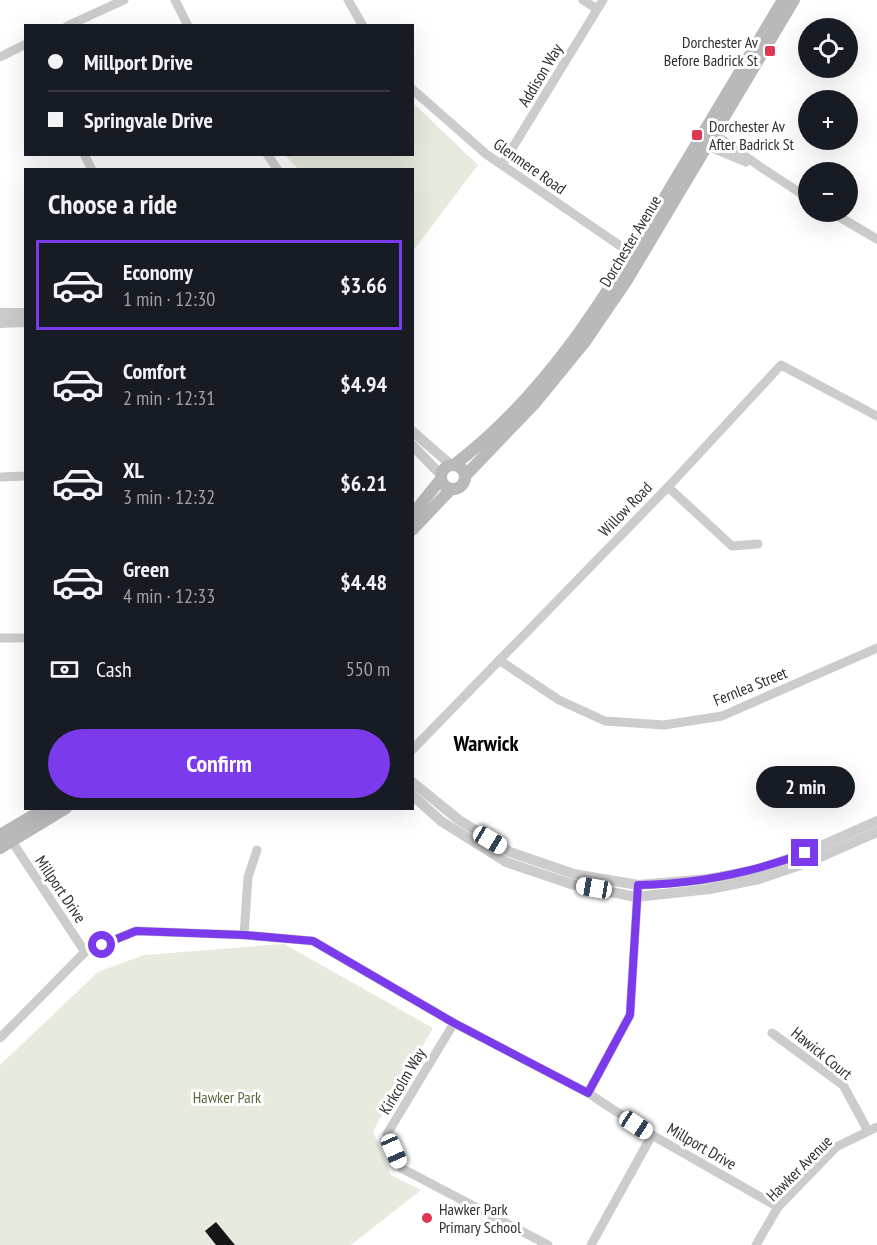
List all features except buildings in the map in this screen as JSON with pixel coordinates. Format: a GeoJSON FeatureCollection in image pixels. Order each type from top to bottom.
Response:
{"type":"FeatureCollection","features":[{"type":"Feature","properties":{"kind":"main road","name":"Dorchester Avenue"},"geometry":{"type":"LineString","coordinates":[[414,528],[451,489],[459,487],[465,476],[535,403],[584,343],[703,144],[783,0]]}},
{"type":"Feature","properties":{"kind":"main road","name":"Dorchester Avenue"},"geometry":{"type":"LineString","coordinates":[[710,131],[794,0]]}},
{"type":"Feature","properties":{"kind":"main road","name":"Dorchester Avenue"},"geometry":{"type":"LineString","coordinates":[[414,512],[441,477],[443,470],[453,465],[513,411],[554,365],[635,256]]}},
{"type":"Feature","properties":{"kind":"main road"},"geometry":{"type":"LineString","coordinates":[[453,465],[463,470],[465,476]]}},
{"type":"Feature","properties":{"kind":"main road"},"geometry":{"type":"LineString","coordinates":[[441,477],[444,486],[451,489]]}},
{"type":"Feature","properties":{"kind":"main road"},"geometry":{"type":"LineString","coordinates":[[0,848],[6,836],[43,810]]}},
{"type":"Feature","properties":{"kind":"main road"},"geometry":{"type":"LineString","coordinates":[[6,836],[62,810]]}},
{"type":"Feature","properties":{"kind":"street"},"geometry":{"type":"LineString","coordinates":[[71,24],[123,0]]}},
{"type":"Feature","properties":{"kind":"street"},"geometry":{"type":"LineString","coordinates":[[175,0],[187,24]]}},
{"type":"Feature","properties":{"kind":"street"},"geometry":{"type":"LineString","coordinates":[[348,0],[362,24]]}},
{"type":"Feature","properties":{"kind":"street"},"geometry":{"type":"LineString","coordinates":[[583,0],[597,9]]}},
{"type":"Feature","properties":{"kind":"street","name":"Addison Way"},"geometry":{"type":"LineString","coordinates":[[502,165],[603,0]]}},
{"type":"Feature","properties":{"kind":"street"},"geometry":{"type":"LineString","coordinates":[[0,57],[24,45]]}},
{"type":"Feature","properties":{"kind":"street","name":"Glenmere Road"},"geometry":{"type":"LineString","coordinates":[[414,90],[453,126],[502,165],[635,256]]}},
{"type":"Feature","properties":{"kind":"street"},"geometry":{"type":"LineString","coordinates":[[710,131],[798,191]]}},
{"type":"Feature","properties":{"kind":"street"},"geometry":{"type":"LineString","coordinates":[[703,144],[762,168]]}},
{"type":"Feature","properties":{"kind":"street"},"geometry":{"type":"LineString","coordinates":[[848,222],[877,239]]}},
{"type":"Feature","properties":{"kind":"street"},"geometry":{"type":"LineString","coordinates":[[0,313],[24,313]]}},
{"type":"Feature","properties":{"kind":"street"},"geometry":{"type":"LineString","coordinates":[[0,323],[24,322]]}},
{"type":"Feature","properties":{"kind":"street","name":"Willow Road"},"geometry":{"type":"LineString","coordinates":[[414,748],[668,487],[781,365],[877,416]]}},
{"type":"Feature","properties":{"kind":"street"},"geometry":{"type":"LineString","coordinates":[[414,432],[428,447],[453,465]]}},
{"type":"Feature","properties":{"kind":"street"},"geometry":{"type":"LineString","coordinates":[[414,448],[441,477]]}},
{"type":"Feature","properties":{"kind":"street"},"geometry":{"type":"LineString","coordinates":[[0,477],[24,476]]}},
{"type":"Feature","properties":{"kind":"street"},"geometry":{"type":"LineString","coordinates":[[668,487],[732,546],[758,544]]}},
{"type":"Feature","properties":{"kind":"street"},"geometry":{"type":"LineString","coordinates":[[0,638],[24,638]]}},
{"type":"Feature","properties":{"kind":"street","name":"Fernlea Street"},"geometry":{"type":"LineString","coordinates":[[499,660],[559,700],[605,721],[664,725],[722,716],[877,648]]}},
{"type":"Feature","properties":{"kind":"street"},"geometry":{"type":"LineString","coordinates":[[414,784],[459,820],[510,852],[574,874],[638,885],[708,879],[756,870],[805,853],[877,821]]}},
{"type":"Feature","properties":{"kind":"street"},"geometry":{"type":"LineString","coordinates":[[414,797],[441,821],[506,862],[571,884],[636,897],[710,889],[759,879],[809,862],[877,832]]}},
{"type":"Feature","properties":{"kind":"street","name":"Millport Drive"},"geometry":{"type":"LineString","coordinates":[[6,836],[85,952],[136,931],[244,935],[313,941],[454,1023],[588,1093],[652,1135],[778,1207]]}},
{"type":"Feature","properties":{"kind":"street"},"geometry":{"type":"LineString","coordinates":[[244,935],[248,877],[257,850]]}},
{"type":"Feature","properties":{"kind":"street"},"geometry":{"type":"LineString","coordinates":[[588,1093],[630,1015],[638,885]]}},
{"type":"Feature","properties":{"kind":"street"},"geometry":{"type":"LineString","coordinates":[[0,1038],[85,952]]}},
{"type":"Feature","properties":{"kind":"street","name":"Kirkcolm Way"},"geometry":{"type":"LineString","coordinates":[[454,1023],[387,1134],[401,1168],[548,1245]]}},
{"type":"Feature","properties":{"kind":"street","name":"Hawick Court"},"geometry":{"type":"LineString","coordinates":[[772,1033],[843,1084],[873,1129]]}},
{"type":"Feature","properties":{"kind":"street","name":"Hawker Avenue"},"geometry":{"type":"LineString","coordinates":[[756,1245],[778,1207],[836,1147],[873,1129]]}},
{"type":"Feature","properties":{"kind":"street"},"geometry":{"type":"LineString","coordinates":[[591,1245],[652,1135]]}},
{"type":"Feature","properties":{"kind":"green space"},"geometry":{"type":"Polygon","coordinates":[[[414,104],[478,165],[414,250],[414,168],[297,168],[286,156],[414,156],[414,104]]]}},
{"type":"Feature","properties":{"kind":"green space","name":"Hawker Park"},"geometry":{"type":"Polygon","coordinates":[[[284,944],[433,1028],[373,1131],[391,1175],[421,1190],[351,1245],[0,1245],[0,1065],[98,972],[144,955],[284,944]]]}},
{"type":"Feature","properties":{"kind":"place","name":"Dorchester Av Before Badrick St"},"geometry":{"type":"Point","coordinates":[770,51]}},
{"type":"Feature","properties":{"kind":"place","name":"Dorchester Av After Badrick St"},"geometry":{"type":"Point","coordinates":[697,135]}},
{"type":"Feature","properties":{"kind":"place","name":"Hawker Park Primary School"},"geometry":{"type":"Point","coordinates":[427,1218]}},
{"type":"Feature","properties":{"kind":"district","name":"Warwick"},"geometry":{"type":"Point","coordinates":[486,743]}},
{"type":"Feature","properties":{"kind":"route"},"geometry":{"type":"LineString","coordinates":[[102,945],[136,931],[244,935],[313,941],[454,1023],[588,1093],[630,1015],[638,885],[708,879],[756,870],[805,853]]}}]}
